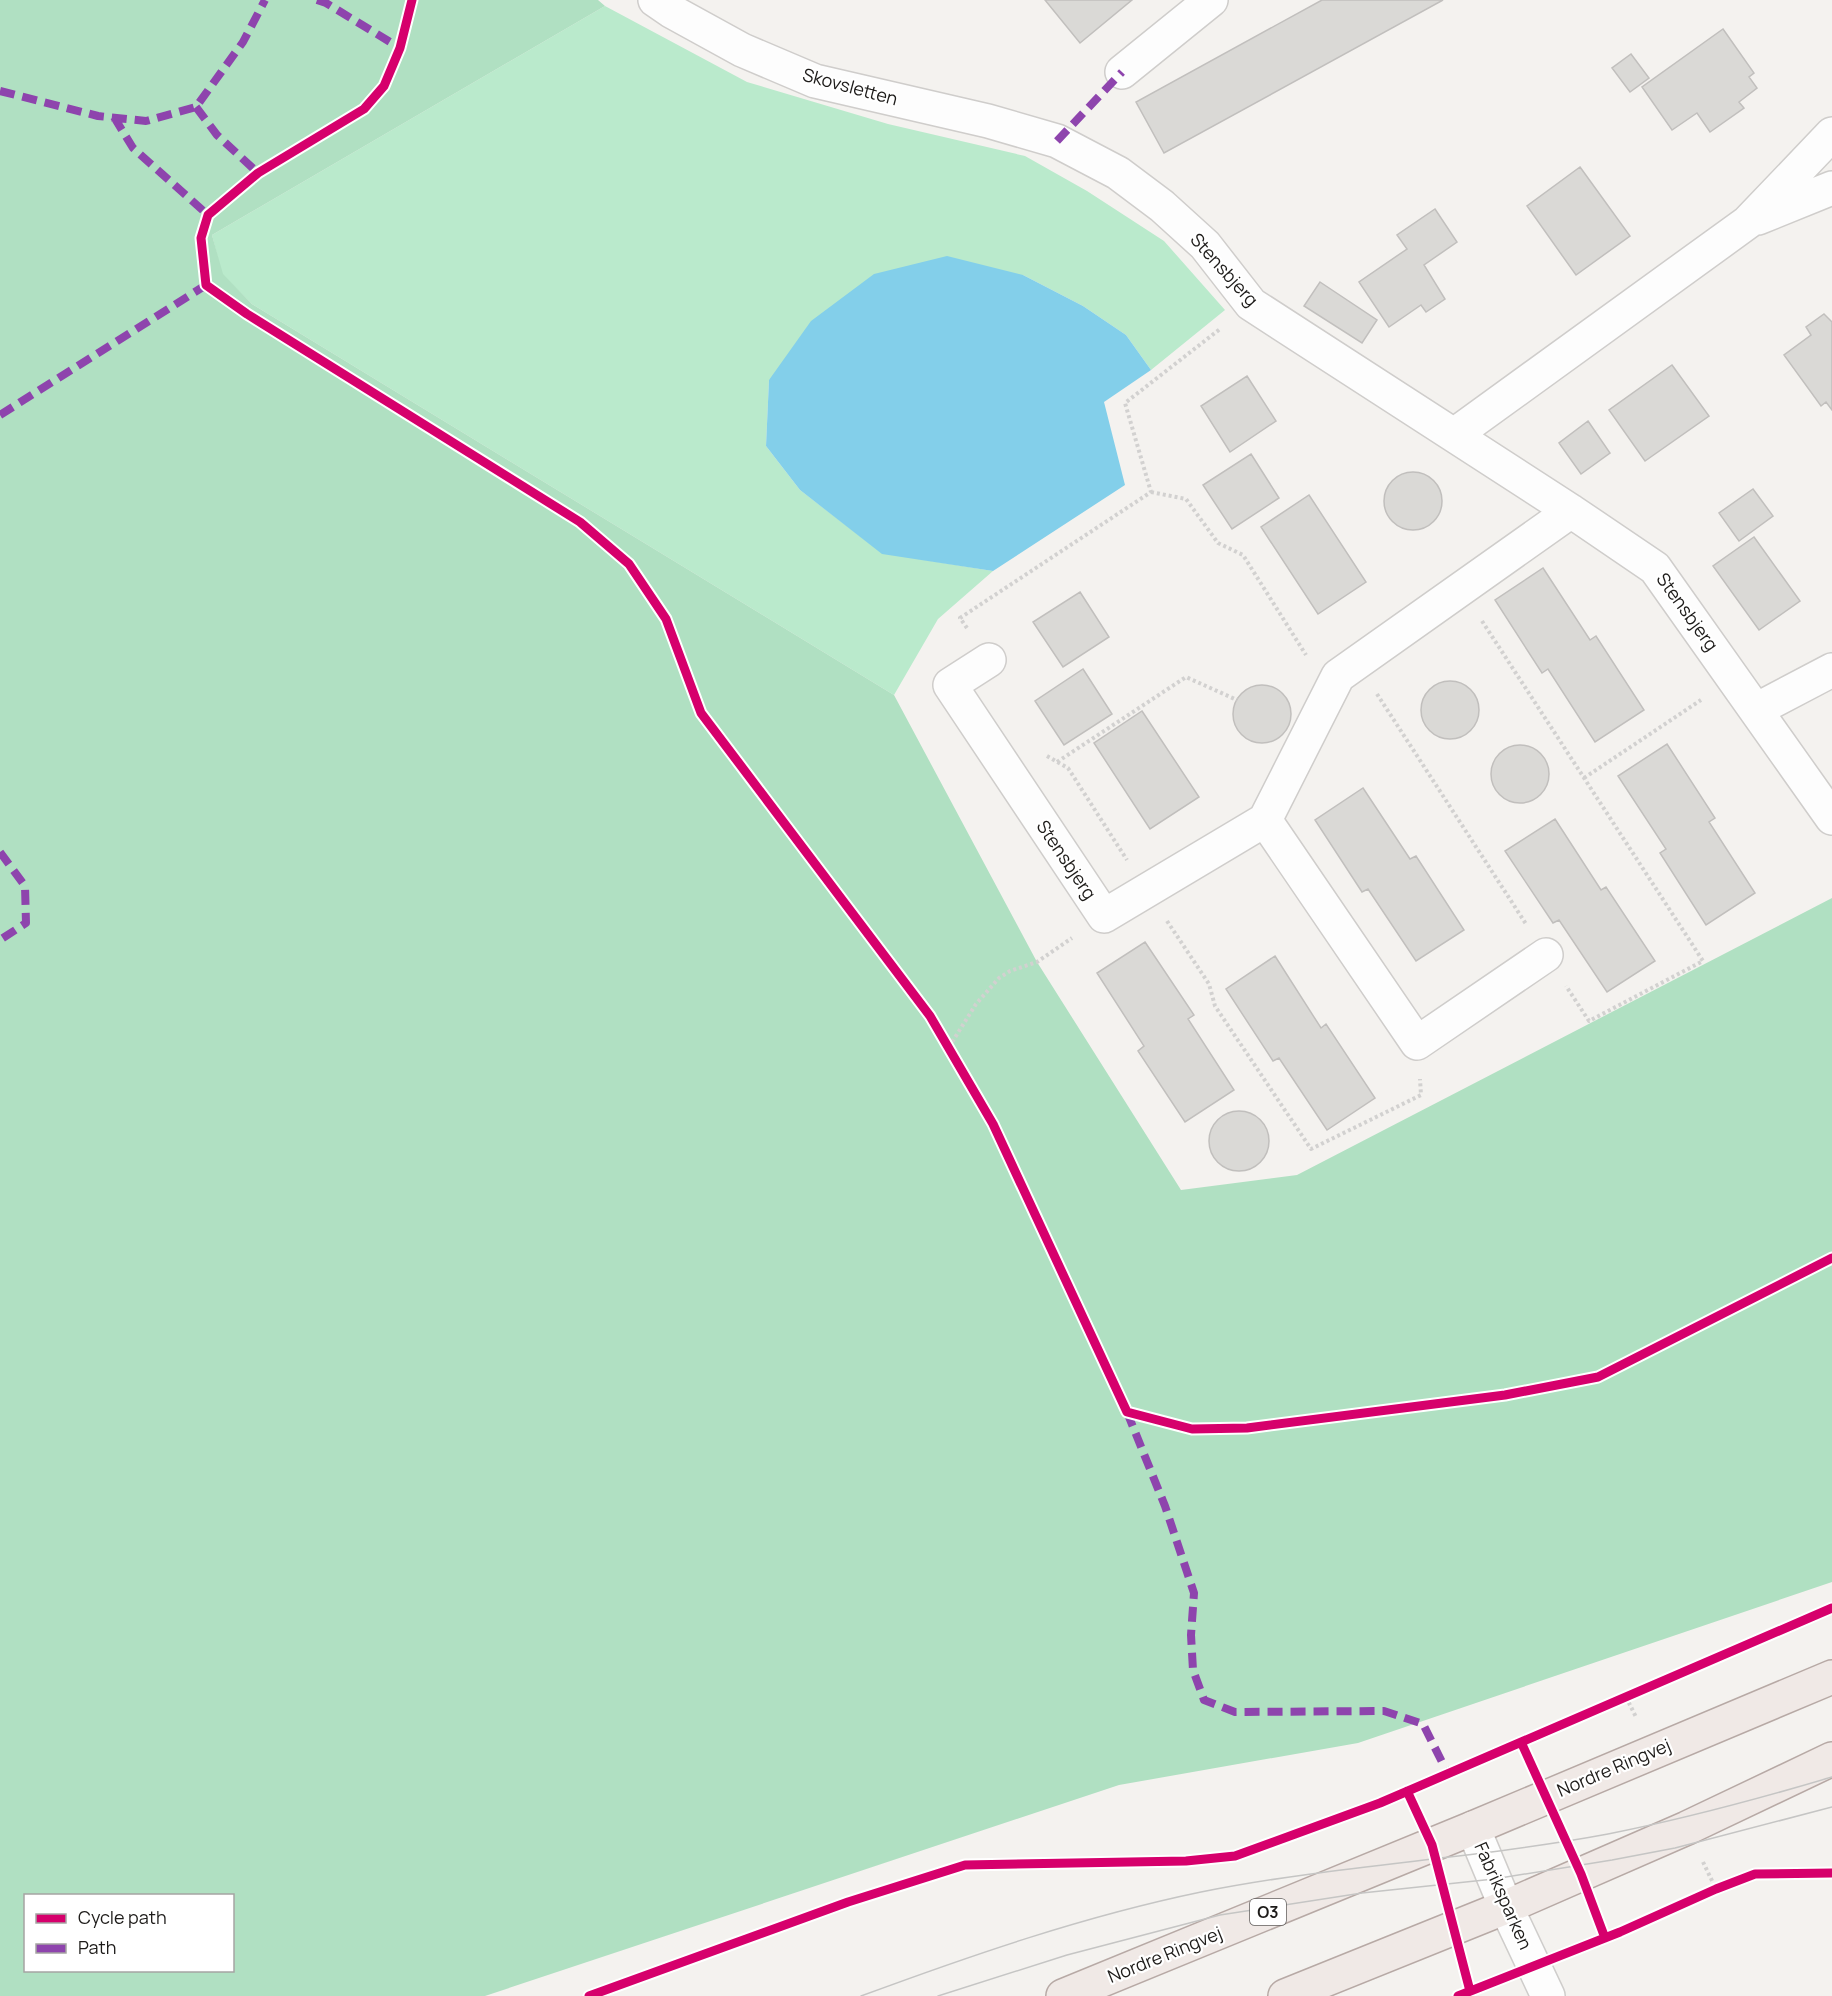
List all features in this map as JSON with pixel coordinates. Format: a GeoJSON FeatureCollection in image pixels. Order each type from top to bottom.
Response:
{"type":"FeatureCollection","features":[{"type":"Feature","properties":{"kind":"main road","name":"Nordre Ringvej"},"geometry":{"type":"LineString","coordinates":[[1063,1996],[1473,1828],[1832,1677]]}},
{"type":"Feature","properties":{"kind":"main road"},"geometry":{"type":"LineString","coordinates":[[1286,1996],[1506,1907],[1687,1828],[1832,1759]]}},
{"type":"Feature","properties":{"kind":"street","name":"Skovsletten"},"geometry":{"type":"LineString","coordinates":[[655,0],[742,50],[815,81],[988,121],[1058,141]]}},
{"type":"Feature","properties":{"kind":"street"},"geometry":{"type":"LineString","coordinates":[[1122,72],[1211,0]]}},
{"type":"Feature","properties":{"kind":"street"},"geometry":{"type":"LineString","coordinates":[[1454,435],[1748,222],[1832,134]]}},
{"type":"Feature","properties":{"kind":"street","name":"Stensbjerg"},"geometry":{"type":"LineString","coordinates":[[1058,141],[1118,173],[1162,206],[1204,245],[1251,304],[1655,568],[1832,818]]}},
{"type":"Feature","properties":{"kind":"street"},"geometry":{"type":"LineString","coordinates":[[1748,222],[1832,188]]}},
{"type":"Feature","properties":{"kind":"street"},"geometry":{"type":"LineString","coordinates":[[1546,955],[1417,1042],[1265,820],[1348,669],[1571,511]]}},
{"type":"Feature","properties":{"kind":"street","name":"Stensbjerg"},"geometry":{"type":"LineString","coordinates":[[989,660],[950,685],[1104,916],[1265,820]]}},
{"type":"Feature","properties":{"kind":"street"},"geometry":{"type":"LineString","coordinates":[[1756,710],[1832,670]]}},
{"type":"Feature","properties":{"kind":"street","name":"Fabriksparken"},"geometry":{"type":"LineString","coordinates":[[1473,1828],[1506,1907],[1548,1996]]}},
{"type":"Feature","properties":{"kind":"path"},"geometry":{"type":"LineString","coordinates":[[1151,492],[1125,403],[1251,304]]}},
{"type":"Feature","properties":{"kind":"path"},"geometry":{"type":"LineString","coordinates":[[989,660],[960,618],[1151,492],[1186,499],[1218,543],[1243,555],[1309,660],[1348,669],[1546,955],[1589,1021],[1703,961],[1461,589]]}},
{"type":"Feature","properties":{"kind":"path"},"geometry":{"type":"LineString","coordinates":[[1057,762],[1186,677],[1237,700]]}},
{"type":"Feature","properties":{"kind":"path"},"geometry":{"type":"LineString","coordinates":[[1584,778],[1734,678]]}},
{"type":"Feature","properties":{"kind":"path"},"geometry":{"type":"LineString","coordinates":[[1041,748],[1047,757],[1068,768],[1146,891],[1209,984],[1215,1006],[1311,1149],[1421,1095],[1417,1042]]}},
{"type":"Feature","properties":{"kind":"path"},"geometry":{"type":"LineString","coordinates":[[954,1057],[946,1043],[976,1004],[999,978],[1016,968],[1037,962]]}},
{"type":"Feature","properties":{"kind":"path"},"geometry":{"type":"LineString","coordinates":[[1615,1701],[1636,1693]]}},
{"type":"Feature","properties":{"kind":"path"},"geometry":{"type":"LineString","coordinates":[[1705,1893],[1726,1885]]}},
{"type":"Feature","properties":{"kind":"green space"},"geometry":{"type":"Polygon","coordinates":[[[0,0],[598,0],[605,6],[212,235],[223,274],[252,304],[894,695],[1037,962],[1181,1190],[1297,1175],[1832,898],[1832,1582],[1358,1743],[1119,1785],[485,1996],[0,1996],[0,0]]]}},
{"type":"Feature","properties":{"kind":"green space"},"geometry":{"type":"Polygon","coordinates":[[[605,6],[747,82],[888,124],[1025,156],[1087,191],[1164,241],[1225,310],[1151,370],[1126,335],[1083,306],[1023,275],[769,380],[766,446],[800,490],[882,553],[993,571],[938,619],[894,695],[252,304],[222,274],[212,235],[605,6]]]}},
{"type":"Feature","properties":{"kind":"water"},"geometry":{"type":"Polygon","coordinates":[[[947,256],[1023,275],[1083,306],[1126,335],[1151,370],[1104,402],[1125,485],[993,571],[882,554],[800,490],[766,446],[769,380],[811,321],[874,274],[947,256]]]}},
{"type":"Feature","properties":{"kind":"building"},"geometry":{"type":"Polygon","coordinates":[[[1045,0],[1132,0],[1080,43],[1045,0]]]}},
{"type":"Feature","properties":{"kind":"building"},"geometry":{"type":"Polygon","coordinates":[[[1322,0],[1443,0],[1164,153],[1136,102],[1322,0]]]}},
{"type":"Feature","properties":{"kind":"building"},"geometry":{"type":"Polygon","coordinates":[[[1723,29],[1754,73],[1749,77],[1757,88],[1739,102],[1744,108],[1710,132],[1697,113],[1672,130],[1642,87],[1723,29]]]}},
{"type":"Feature","properties":{"kind":"building"},"geometry":{"type":"Polygon","coordinates":[[[1631,54],[1649,78],[1630,92],[1612,68],[1631,54]]]}},
{"type":"Feature","properties":{"kind":"building"},"geometry":{"type":"Polygon","coordinates":[[[1580,167],[1630,236],[1576,275],[1527,206],[1580,167]]]}},
{"type":"Feature","properties":{"kind":"building"},"geometry":{"type":"Polygon","coordinates":[[[1435,209],[1457,242],[1424,265],[1445,299],[1426,312],[1421,305],[1389,327],[1359,282],[1407,249],[1397,235],[1435,209]]]}},
{"type":"Feature","properties":{"kind":"building"},"geometry":{"type":"Polygon","coordinates":[[[1320,282],[1377,320],[1362,343],[1304,306],[1320,282]]]}},
{"type":"Feature","properties":{"kind":"building"},"geometry":{"type":"Polygon","coordinates":[[[1824,314],[1832,322],[1832,410],[1826,402],[1821,406],[1784,355],[1811,335],[1806,327],[1824,314]]]}},
{"type":"Feature","properties":{"kind":"building"},"geometry":{"type":"Polygon","coordinates":[[[1672,365],[1709,416],[1645,461],[1609,410],[1672,365]]]}},
{"type":"Feature","properties":{"kind":"building"},"geometry":{"type":"Polygon","coordinates":[[[1247,376],[1276,421],[1230,452],[1201,406],[1247,376]]]}},
{"type":"Feature","properties":{"kind":"building"},"geometry":{"type":"Polygon","coordinates":[[[1588,421],[1610,453],[1581,474],[1559,443],[1588,421]]]}},
{"type":"Feature","properties":{"kind":"building"},"geometry":{"type":"Polygon","coordinates":[[[1251,454],[1279,498],[1232,529],[1203,485],[1251,454]]]}},
{"type":"Feature","properties":{"kind":"building"},"geometry":{"type":"Polygon","coordinates":[[[1407,472],[1419,472],[1434,480],[1442,495],[1442,507],[1434,522],[1419,530],[1407,530],[1392,522],[1384,507],[1384,495],[1392,480],[1407,472]]]}},
{"type":"Feature","properties":{"kind":"building"},"geometry":{"type":"Polygon","coordinates":[[[1753,489],[1773,516],[1739,541],[1719,513],[1753,489]]]}},
{"type":"Feature","properties":{"kind":"building"},"geometry":{"type":"Polygon","coordinates":[[[1309,495],[1366,582],[1318,614],[1261,527],[1309,495]]]}},
{"type":"Feature","properties":{"kind":"building"},"geometry":{"type":"Polygon","coordinates":[[[1754,537],[1800,601],[1759,630],[1713,566],[1754,537]]]}},
{"type":"Feature","properties":{"kind":"building"},"geometry":{"type":"Polygon","coordinates":[[[1543,568],[1590,640],[1596,636],[1644,710],[1595,742],[1548,669],[1542,673],[1495,600],[1543,568]]]}},
{"type":"Feature","properties":{"kind":"building"},"geometry":{"type":"Polygon","coordinates":[[[1080,592],[1109,637],[1063,667],[1033,622],[1080,592]]]}},
{"type":"Feature","properties":{"kind":"building"},"geometry":{"type":"Polygon","coordinates":[[[1083,669],[1112,714],[1064,745],[1035,701],[1083,669]]]}},
{"type":"Feature","properties":{"kind":"building"},"geometry":{"type":"Polygon","coordinates":[[[1444,681],[1456,681],[1471,689],[1479,704],[1479,716],[1471,731],[1456,739],[1444,739],[1429,731],[1421,716],[1421,704],[1429,689],[1444,681]]]}},
{"type":"Feature","properties":{"kind":"building"},"geometry":{"type":"Polygon","coordinates":[[[1256,685],[1268,685],[1283,693],[1291,708],[1291,720],[1283,735],[1268,743],[1256,743],[1241,735],[1233,720],[1233,708],[1241,693],[1256,685]]]}},
{"type":"Feature","properties":{"kind":"building"},"geometry":{"type":"Polygon","coordinates":[[[1142,711],[1199,797],[1150,829],[1094,743],[1142,711]]]}},
{"type":"Feature","properties":{"kind":"building"},"geometry":{"type":"Polygon","coordinates":[[[1667,744],[1715,818],[1709,822],[1755,893],[1706,925],[1660,853],[1666,849],[1618,776],[1667,744]]]}},
{"type":"Feature","properties":{"kind":"building"},"geometry":{"type":"Polygon","coordinates":[[[1514,745],[1526,745],[1541,753],[1549,768],[1549,780],[1541,795],[1526,803],[1514,803],[1499,795],[1491,780],[1491,768],[1499,753],[1514,745]]]}},
{"type":"Feature","properties":{"kind":"building"},"geometry":{"type":"Polygon","coordinates":[[[1363,788],[1410,859],[1416,856],[1464,930],[1416,961],[1368,889],[1362,892],[1315,820],[1363,788]]]}},
{"type":"Feature","properties":{"kind":"building"},"geometry":{"type":"Polygon","coordinates":[[[1555,819],[1601,890],[1606,887],[1655,961],[1607,992],[1559,920],[1553,923],[1505,851],[1555,819]]]}},
{"type":"Feature","properties":{"kind":"building"},"geometry":{"type":"Polygon","coordinates":[[[1145,942],[1194,1015],[1188,1019],[1234,1090],[1185,1122],[1138,1051],[1144,1046],[1097,973],[1145,942]]]}},
{"type":"Feature","properties":{"kind":"building"},"geometry":{"type":"Polygon","coordinates":[[[1275,956],[1321,1028],[1326,1024],[1375,1098],[1327,1130],[1279,1058],[1273,1061],[1226,989],[1275,956]]]}},
{"type":"Feature","properties":{"kind":"building"},"geometry":{"type":"Polygon","coordinates":[[[1233,1111],[1245,1111],[1256,1116],[1264,1124],[1269,1141],[1267,1153],[1256,1166],[1245,1171],[1233,1171],[1222,1166],[1214,1158],[1209,1147],[1209,1135],[1214,1124],[1222,1116],[1233,1111]]]}},
{"type":"Feature","properties":{"kind":"tram line"},"geometry":{"type":"LineString","coordinates":[[861,1996],[1029,1938],[1115,1913],[1201,1892],[1303,1875],[1507,1850],[1608,1834],[1721,1808],[1832,1777]]}},
{"type":"Feature","properties":{"kind":"tram line"},"geometry":{"type":"LineString","coordinates":[[938,1996],[1067,1955],[1220,1915],[1362,1893],[1494,1879],[1612,1860],[1675,1848],[1832,1807]]}},
{"type":"Feature","properties":{"kind":"marked path"},"geometry":{"type":"LineString","coordinates":[[0,91],[98,116],[146,121],[196,107],[243,42],[265,0]]}},
{"type":"Feature","properties":{"kind":"marked path"},"geometry":{"type":"LineString","coordinates":[[317,0],[326,3],[400,48]]}},
{"type":"Feature","properties":{"kind":"marked path"},"geometry":{"type":"LineString","coordinates":[[1057,141],[1122,72]]}},
{"type":"Feature","properties":{"kind":"marked path"},"geometry":{"type":"LineString","coordinates":[[196,107],[217,135],[258,173]]}},
{"type":"Feature","properties":{"kind":"marked path"},"geometry":{"type":"LineString","coordinates":[[114,117],[133,148],[208,215]]}},
{"type":"Feature","properties":{"kind":"marked path"},"geometry":{"type":"LineString","coordinates":[[0,415],[206,285]]}},
{"type":"Feature","properties":{"kind":"marked path"},"geometry":{"type":"LineString","coordinates":[[0,852],[25,886],[26,923],[0,940]]}},
{"type":"Feature","properties":{"kind":"marked path"},"geometry":{"type":"LineString","coordinates":[[1127,1412],[1165,1506],[1194,1593],[1191,1635],[1193,1670],[1204,1700],[1235,1712],[1384,1711],[1423,1724],[1448,1774]]}},
{"type":"Feature","properties":{"kind":"cycle path"},"geometry":{"type":"LineString","coordinates":[[412,0],[400,48],[384,86],[364,109],[258,173],[208,215],[201,238],[206,285],[247,314],[580,522],[629,564],[666,619],[701,713],[930,1016],[993,1124],[1127,1412],[1192,1429],[1247,1428],[1505,1395],[1598,1377],[1832,1258]]}},
{"type":"Feature","properties":{"kind":"cycle path"},"geometry":{"type":"LineString","coordinates":[[589,1996],[848,1902],[965,1865],[1186,1861],[1235,1856],[1380,1803],[1832,1608]]}},
{"type":"Feature","properties":{"kind":"cycle path"},"geometry":{"type":"LineString","coordinates":[[1521,1742],[1581,1874],[1605,1938]]}},
{"type":"Feature","properties":{"kind":"cycle path"},"geometry":{"type":"LineString","coordinates":[[1407,1791],[1432,1845],[1470,1991]]}},
{"type":"Feature","properties":{"kind":"cycle path"},"geometry":{"type":"LineString","coordinates":[[1458,1996],[1620,1932],[1755,1874],[1832,1873]]}}]}
